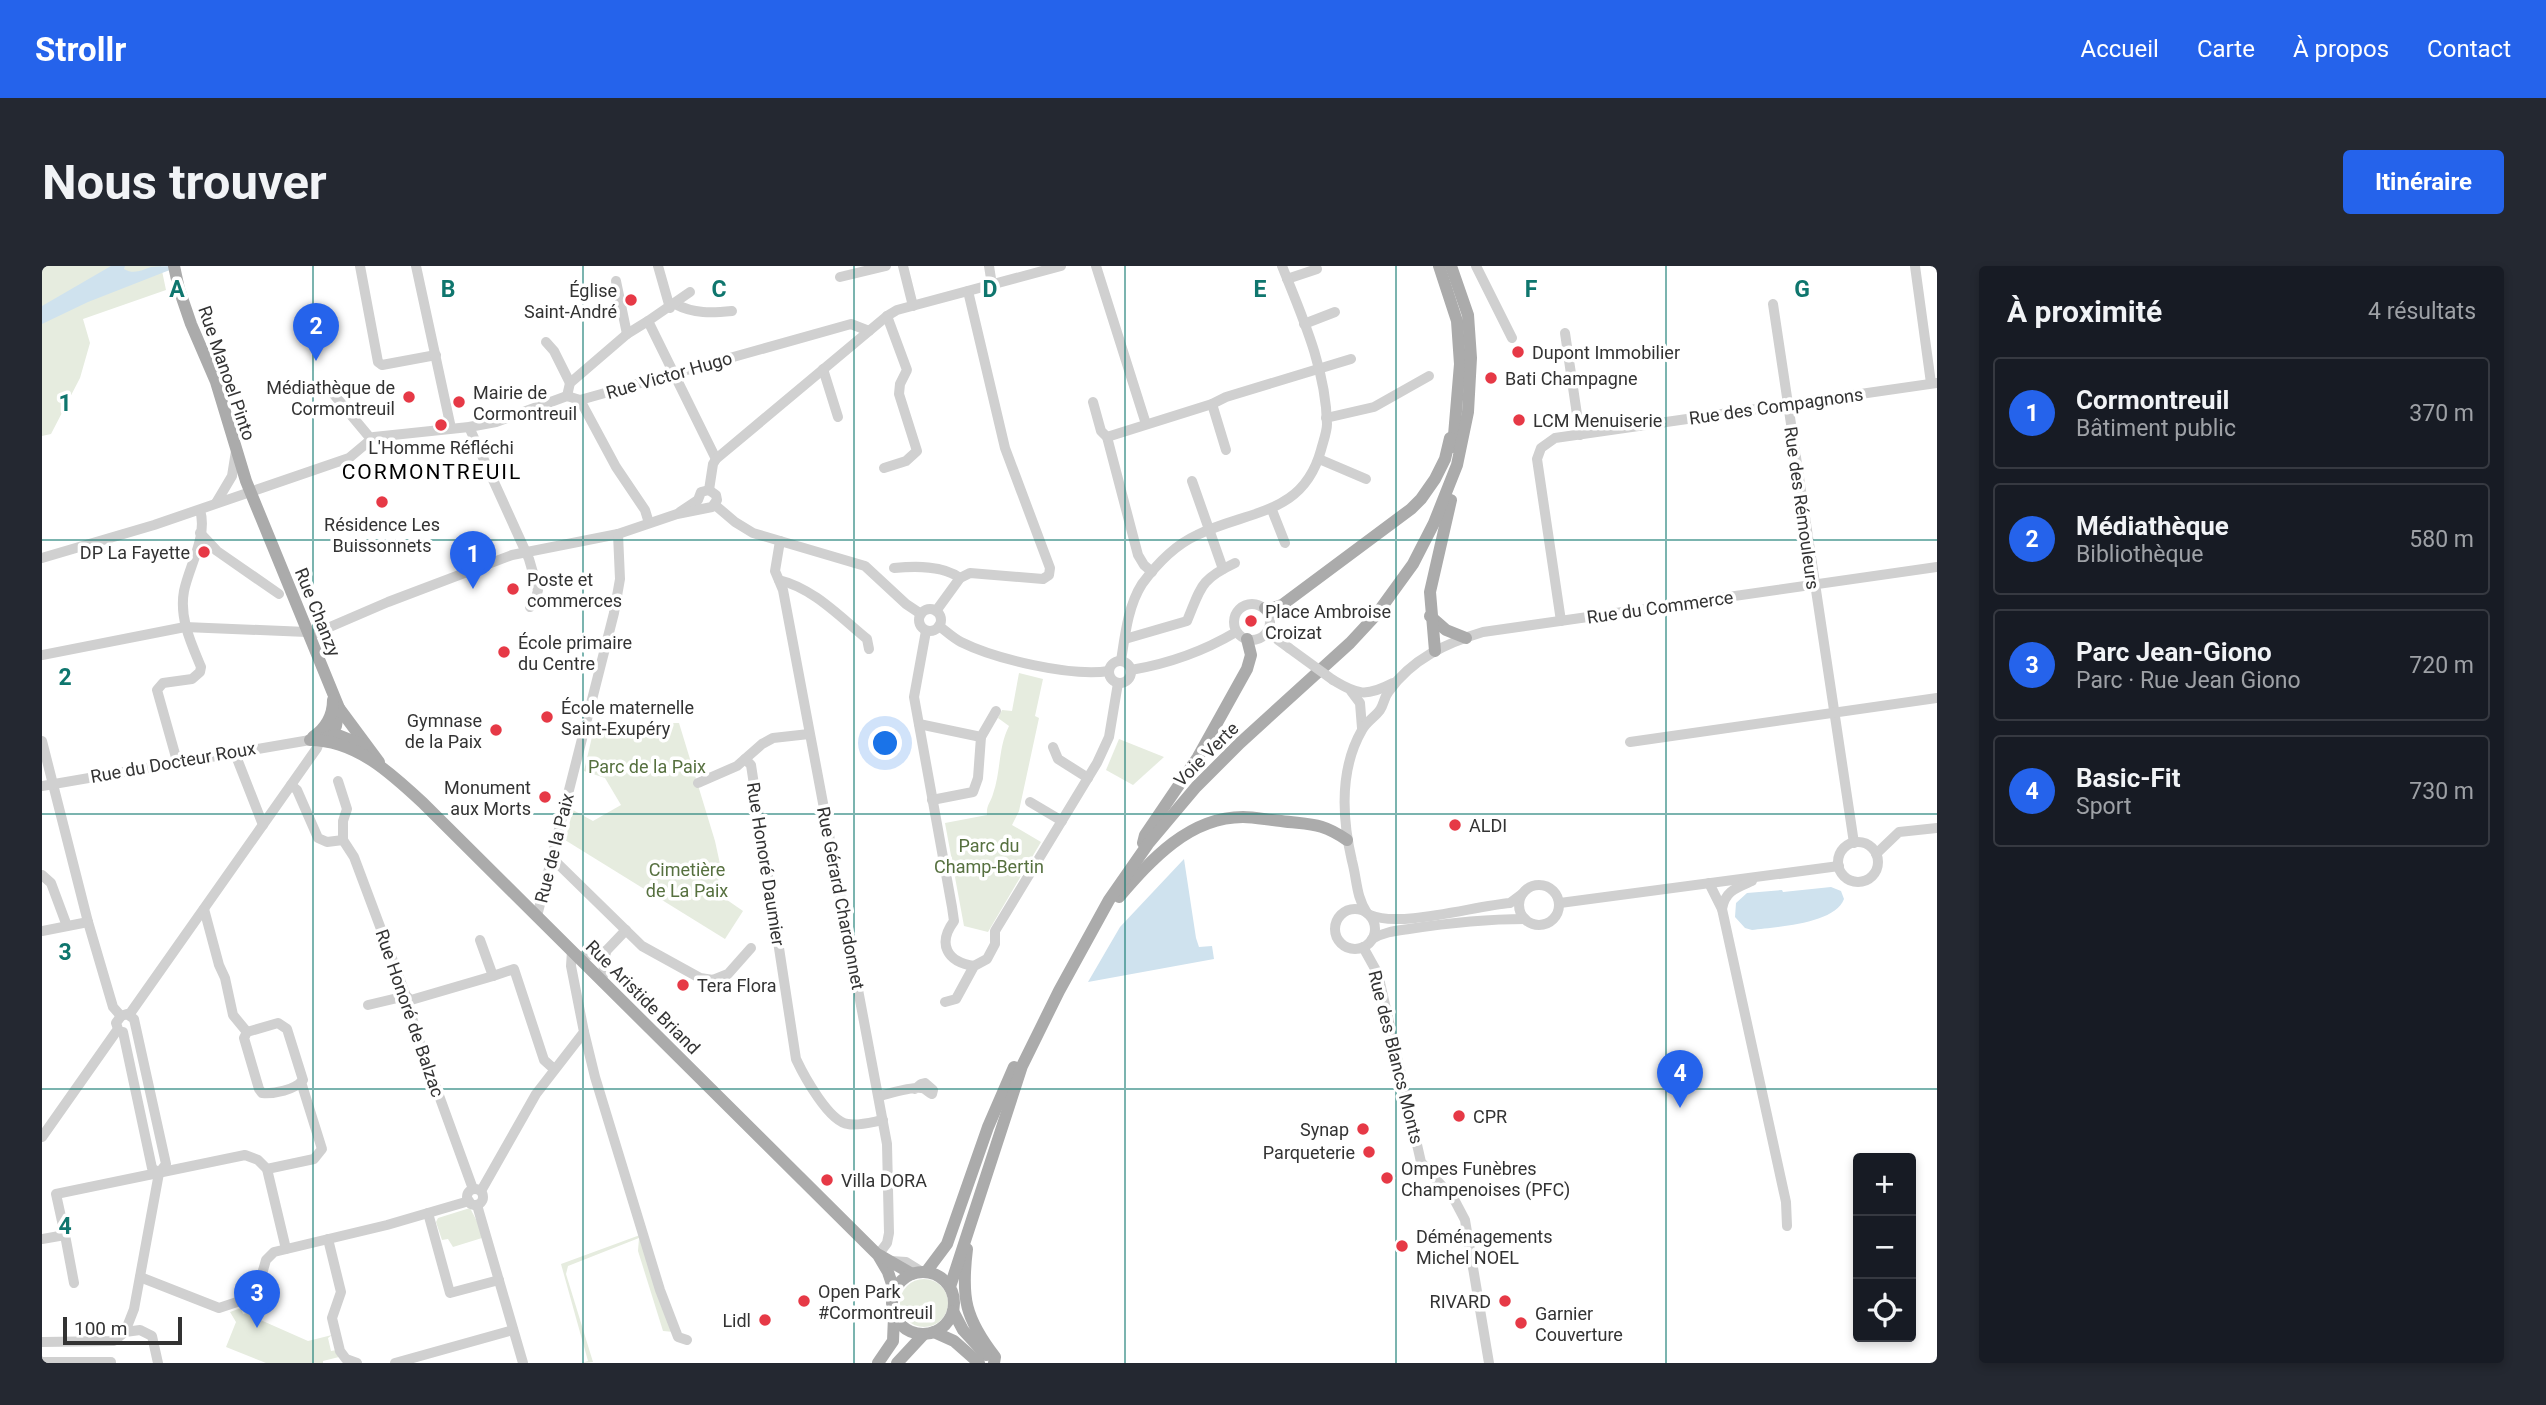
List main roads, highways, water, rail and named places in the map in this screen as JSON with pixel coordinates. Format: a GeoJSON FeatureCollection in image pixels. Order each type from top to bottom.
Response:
{"type":"FeatureCollection","features":[{"type":"Feature","properties":{"kind":"main road","name":"Voie Verte"},"geometry":{"type":"LineString","coordinates":[[920,1272],[947,1244],[988,1128],[1015,1065],[1079,940],[1105,897],[1143,843],[1193,785],[1227,750],[1363,625],[1408,566],[1439,499],[1455,437],[1460,364],[1457,321],[1439,266]]}},
{"type":"Feature","properties":{"kind":"main road","name":"Voie Verte"},"geometry":{"type":"LineString","coordinates":[[950,1287],[1022,1066],[1109,900],[1142,853],[1196,787],[1350,643],[1376,615],[1413,564],[1434,523],[1457,465],[1468,412],[1471,358],[1468,315],[1451,266]]}},
{"type":"Feature","properties":{"kind":"main road","name":"Rue Manoel Pinto"},"geometry":{"type":"LineString","coordinates":[[174,269],[191,324],[216,382],[250,491]]}},
{"type":"Feature","properties":{"kind":"main road"},"geometry":{"type":"LineString","coordinates":[[1265,608],[1282,605],[1410,509],[1435,479],[1445,459],[1454,428]]}},
{"type":"Feature","properties":{"kind":"main road"},"geometry":{"type":"LineString","coordinates":[[1435,651],[1430,592],[1457,465]]}},
{"type":"Feature","properties":{"kind":"main road","name":"Rue Chanzy"},"geometry":{"type":"LineString","coordinates":[[250,491],[349,732]]}},
{"type":"Feature","properties":{"kind":"main road"},"geometry":{"type":"LineString","coordinates":[[1430,616],[1446,629],[1466,638]]}},
{"type":"Feature","properties":{"kind":"main road"},"geometry":{"type":"LineString","coordinates":[[1143,843],[1145,835],[1198,757],[1247,669],[1251,655],[1241,636]]}},
{"type":"Feature","properties":{"kind":"main road"},"geometry":{"type":"LineString","coordinates":[[311,740],[328,722],[337,706]]}},
{"type":"Feature","properties":{"kind":"main road"},"geometry":{"type":"LineString","coordinates":[[311,740],[336,726],[337,706]]}},
{"type":"Feature","properties":{"kind":"main road"},"geometry":{"type":"LineString","coordinates":[[311,740],[349,732],[369,754]]}},
{"type":"Feature","properties":{"kind":"main road"},"geometry":{"type":"LineString","coordinates":[[311,740],[369,754]]}},
{"type":"Feature","properties":{"kind":"main road","name":"Rue Aristide Briand"},"geometry":{"type":"LineString","coordinates":[[369,754],[424,804],[878,1255],[894,1290]]}},
{"type":"Feature","properties":{"kind":"main road"},"geometry":{"type":"LineString","coordinates":[[1088,936],[1138,875],[1166,848],[1186,833],[1206,823],[1243,817],[1325,826],[1347,840]]}},
{"type":"Feature","properties":{"kind":"main road"},"geometry":{"type":"LineString","coordinates":[[965,1242],[968,1250],[964,1273],[967,1307],[971,1321],[995,1357],[994,1363]]}},
{"type":"Feature","properties":{"kind":"main road","name":"Rue Aristide Briand"},"geometry":{"type":"LineString","coordinates":[[878,1255],[920,1272]]}},
{"type":"Feature","properties":{"kind":"main road"},"geometry":{"type":"LineString","coordinates":[[878,1363],[893,1341],[892,1298],[899,1283],[920,1272],[944,1279],[950,1287],[953,1311],[943,1327],[929,1333],[900,1362]]}},
{"type":"Feature","properties":{"kind":"main road"},"geometry":{"type":"LineString","coordinates":[[953,1311],[971,1341],[994,1363]]}},
{"type":"Feature","properties":{"kind":"main road"},"geometry":{"type":"LineString","coordinates":[[894,1315],[906,1329],[954,1340],[979,1363]]}},
{"type":"Feature","properties":{"kind":"water"},"geometry":{"type":"Polygon","coordinates":[[[111,266],[125,266],[124,269],[135,272],[151,267],[180,266],[88,302],[42,324],[42,306],[111,266]]]}},
{"type":"Feature","properties":{"kind":"water"},"geometry":{"type":"Polygon","coordinates":[[[1184,859],[1196,938],[1199,947],[1212,946],[1214,959],[1088,982],[1120,927],[1184,859]]]}},
{"type":"Feature","properties":{"kind":"water"},"geometry":{"type":"Polygon","coordinates":[[[1831,887],[1841,891],[1844,899],[1829,914],[1817,919],[1752,930],[1745,928],[1735,917],[1736,903],[1747,893],[1831,887]]]}},
{"type":"Feature","properties":{"kind":"place","name":"Église Saint-André"},"geometry":{"type":"Point","coordinates":[631,300]}},
{"type":"Feature","properties":{"kind":"place","name":"Dupont Immobilier"},"geometry":{"type":"Point","coordinates":[1518,352]}},
{"type":"Feature","properties":{"kind":"place","name":"Médiathèque"},"geometry":{"type":"Point","coordinates":[316,361]}},
{"type":"Feature","properties":{"kind":"place","name":"Bati Champagne"},"geometry":{"type":"Point","coordinates":[1491,378]}},
{"type":"Feature","properties":{"kind":"place","name":"Médiathèque de Cormontreuil"},"geometry":{"type":"Point","coordinates":[409,397]}},
{"type":"Feature","properties":{"kind":"place","name":"Mairie de Cormontreuil"},"geometry":{"type":"Point","coordinates":[459,402]}},
{"type":"Feature","properties":{"kind":"place","name":"LCM Menuiserie"},"geometry":{"type":"Point","coordinates":[1519,420]}},
{"type":"Feature","properties":{"kind":"place","name":"L'Homme Réfléchi"},"geometry":{"type":"Point","coordinates":[441,425]}},
{"type":"Feature","properties":{"kind":"place","name":"Résidence Les Buissonnets"},"geometry":{"type":"Point","coordinates":[382,502]}},
{"type":"Feature","properties":{"kind":"place","name":"DP La Fayette"},"geometry":{"type":"Point","coordinates":[204,552]}},
{"type":"Feature","properties":{"kind":"place","name":"Cormontreuil"},"geometry":{"type":"Point","coordinates":[473,589]}},
{"type":"Feature","properties":{"kind":"place","name":"Poste et commerces"},"geometry":{"type":"Point","coordinates":[513,589]}},
{"type":"Feature","properties":{"kind":"place","name":"Place Ambroise Croizat"},"geometry":{"type":"Point","coordinates":[1251,621]}},
{"type":"Feature","properties":{"kind":"place","name":"École primaire du Centre"},"geometry":{"type":"Point","coordinates":[504,652]}},
{"type":"Feature","properties":{"kind":"place","name":"École maternelle Saint-Exupéry"},"geometry":{"type":"Point","coordinates":[547,717]}},
{"type":"Feature","properties":{"kind":"place","name":"Gymnase de la Paix"},"geometry":{"type":"Point","coordinates":[496,730]}},
{"type":"Feature","properties":{"kind":"place","name":"Monument aux Morts"},"geometry":{"type":"Point","coordinates":[545,797]}},
{"type":"Feature","properties":{"kind":"place","name":"ALDI"},"geometry":{"type":"Point","coordinates":[1455,825]}},
{"type":"Feature","properties":{"kind":"place","name":"Tera Flora"},"geometry":{"type":"Point","coordinates":[683,985]}},
{"type":"Feature","properties":{"kind":"place","name":"Basic-Fit"},"geometry":{"type":"Point","coordinates":[1680,1108]}},
{"type":"Feature","properties":{"kind":"place","name":"CPR"},"geometry":{"type":"Point","coordinates":[1459,1116]}},
{"type":"Feature","properties":{"kind":"place","name":"Synap"},"geometry":{"type":"Point","coordinates":[1363,1129]}},
{"type":"Feature","properties":{"kind":"place","name":"Parqueterie"},"geometry":{"type":"Point","coordinates":[1369,1152]}},
{"type":"Feature","properties":{"kind":"place","name":"Ompes Funèbres Champenoises (PFC)"},"geometry":{"type":"Point","coordinates":[1387,1178]}},
{"type":"Feature","properties":{"kind":"place","name":"Villa DORA"},"geometry":{"type":"Point","coordinates":[827,1180]}},
{"type":"Feature","properties":{"kind":"place","name":"Déménagements Michel NOEL"},"geometry":{"type":"Point","coordinates":[1402,1246]}},
{"type":"Feature","properties":{"kind":"place","name":"Open Park #Cormontreuil"},"geometry":{"type":"Point","coordinates":[804,1301]}},
{"type":"Feature","properties":{"kind":"place","name":"RIVARD"},"geometry":{"type":"Point","coordinates":[1505,1301]}},
{"type":"Feature","properties":{"kind":"place","name":"Lidl"},"geometry":{"type":"Point","coordinates":[765,1320]}},
{"type":"Feature","properties":{"kind":"place","name":"Garnier Couverture"},"geometry":{"type":"Point","coordinates":[1521,1323]}},
{"type":"Feature","properties":{"kind":"place","name":"Parc Jean-Giono"},"geometry":{"type":"Point","coordinates":[257,1328]}},
{"type":"Feature","properties":{"kind":"district","name":"CORMONTREUIL"},"geometry":{"type":"Point","coordinates":[432,472]}},
{"type":"Feature","properties":{"kind":"park label","name":"Parc de la Paix"},"geometry":{"type":"Point","coordinates":[647,766]}},
{"type":"Feature","properties":{"kind":"park label","name":"Parc du Champ-Bertin"},"geometry":{"type":"Point","coordinates":[989,855]}},
{"type":"Feature","properties":{"kind":"park label","name":"Cimetière de La Paix"},"geometry":{"type":"Point","coordinates":[687,879]}}]}
